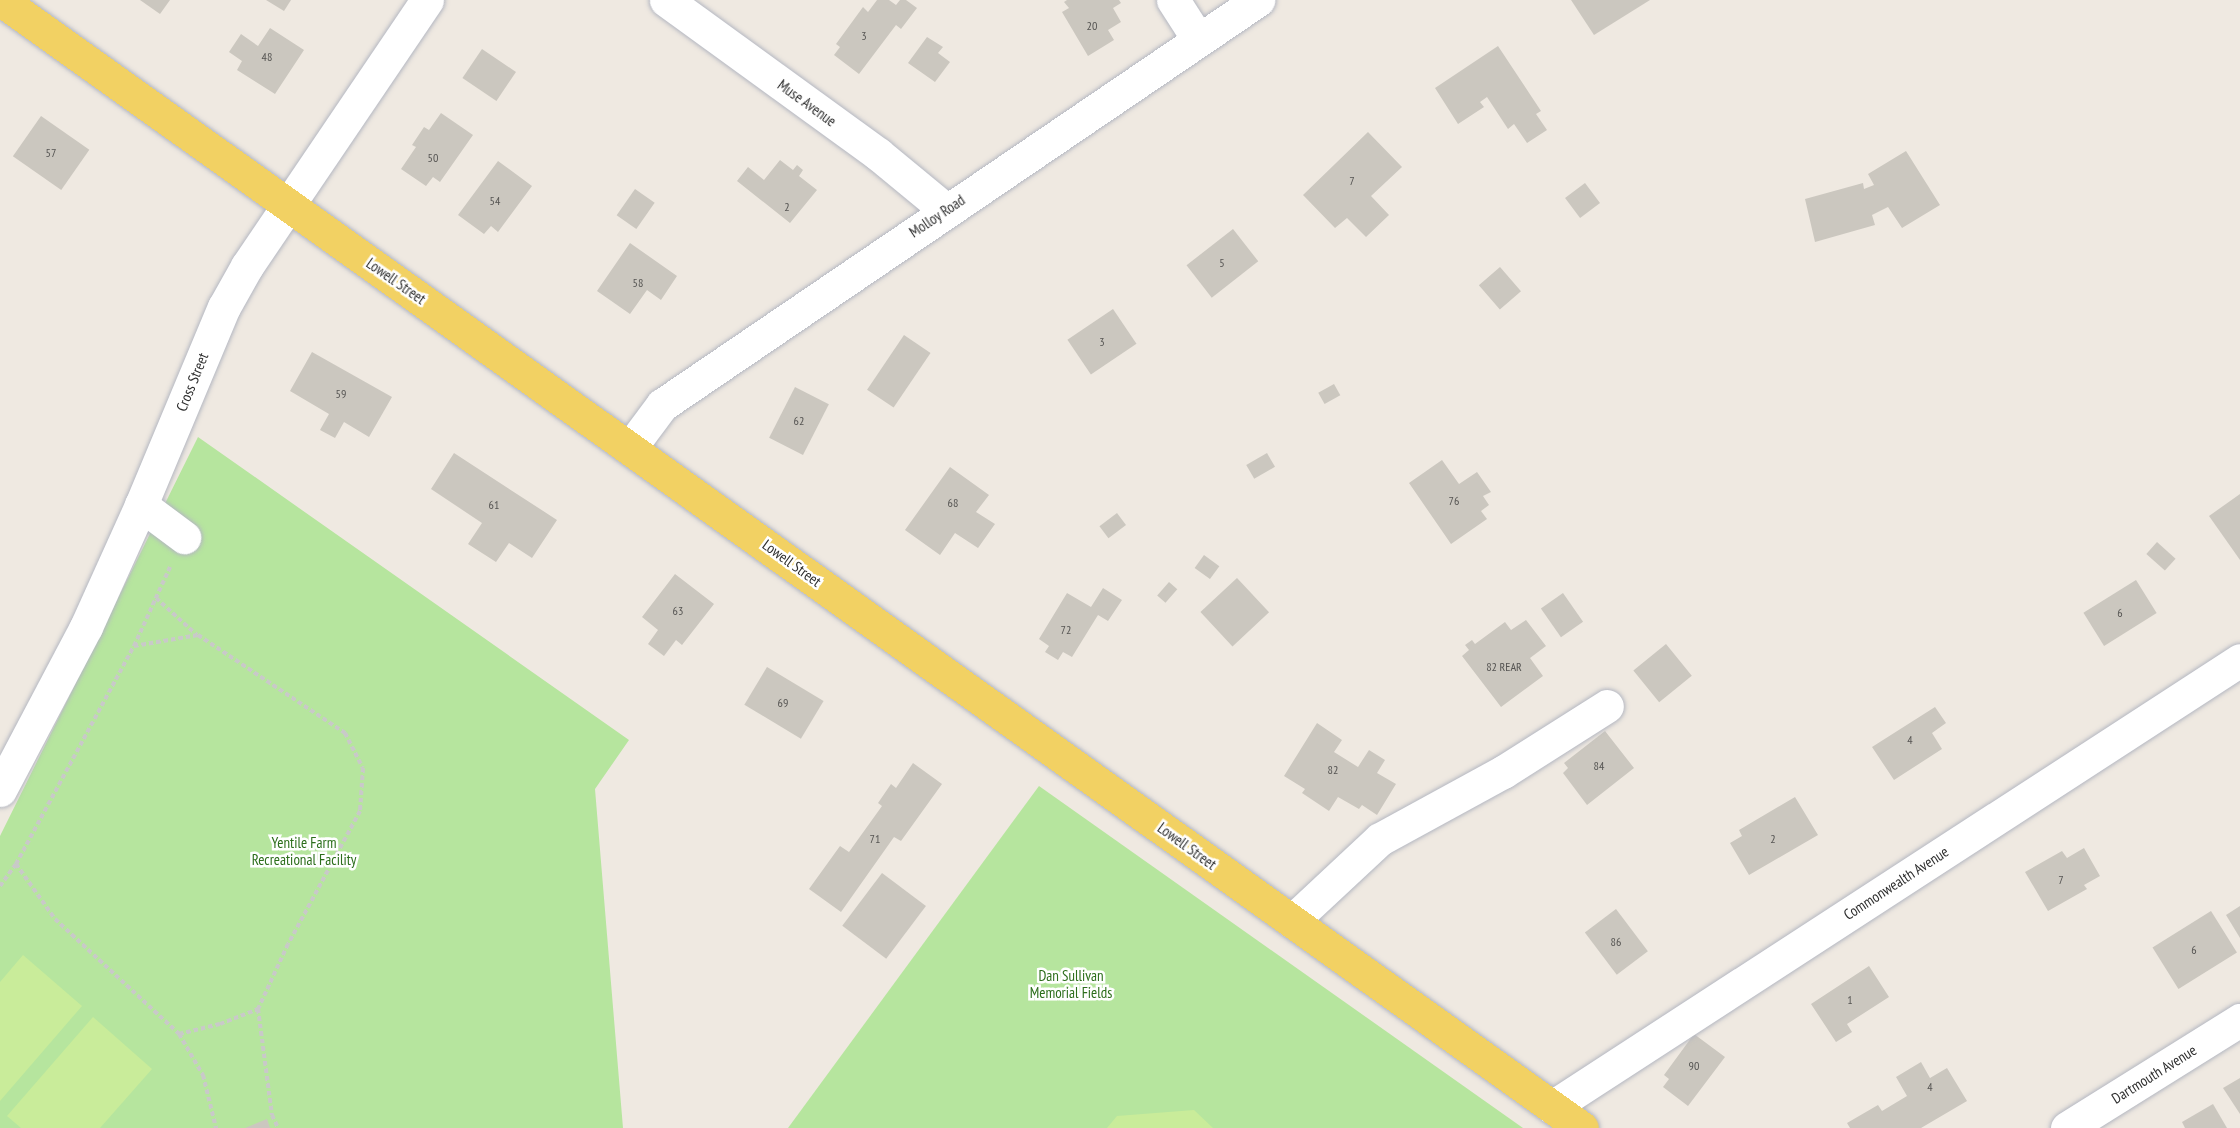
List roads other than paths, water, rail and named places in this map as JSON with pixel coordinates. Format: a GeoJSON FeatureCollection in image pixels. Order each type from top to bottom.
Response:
{"type":"FeatureCollection","features":[{"type":"Feature","properties":{"kind":"main road","name":"Lowell Street"},"geometry":{"type":"LineString","coordinates":[[2,0],[1582,1128]]}},
{"type":"Feature","properties":{"kind":"street","name":"Cross Street"},"geometry":{"type":"LineString","coordinates":[[0,790],[81,637],[141,505],[224,306],[288,204],[427,0]]}},
{"type":"Feature","properties":{"kind":"street","name":"Muse Avenue"},"geometry":{"type":"LineString","coordinates":[[666,0],[878,154],[946,210]]}},
{"type":"Feature","properties":{"kind":"street"},"geometry":{"type":"LineString","coordinates":[[1173,0],[1198,39]]}},
{"type":"Feature","properties":{"kind":"street","name":"Molloy Road"},"geometry":{"type":"LineString","coordinates":[[630,448],[662,405],[1258,0]]}},
{"type":"Feature","properties":{"kind":"street"},"geometry":{"type":"LineString","coordinates":[[141,505],[184,537]]}},
{"type":"Feature","properties":{"kind":"street","name":"Commonwealth Avenue"},"geometry":{"type":"LineString","coordinates":[[1552,1107],[2240,660]]}},
{"type":"Feature","properties":{"kind":"street"},"geometry":{"type":"LineString","coordinates":[[1292,921],[1380,839],[1503,772],[1607,706]]}},
{"type":"Feature","properties":{"kind":"street","name":"Dartmouth Avenue"},"geometry":{"type":"LineString","coordinates":[[2067,1128],[2240,1020]]}},
{"type":"Feature","properties":{"kind":"park label","name":"Yentile Farm Recreational Facility"},"geometry":{"type":"Point","coordinates":[304,850]}},
{"type":"Feature","properties":{"kind":"park label","name":"Dan Sullivan Memorial Fields"},"geometry":{"type":"Point","coordinates":[1071,984]}}]}
